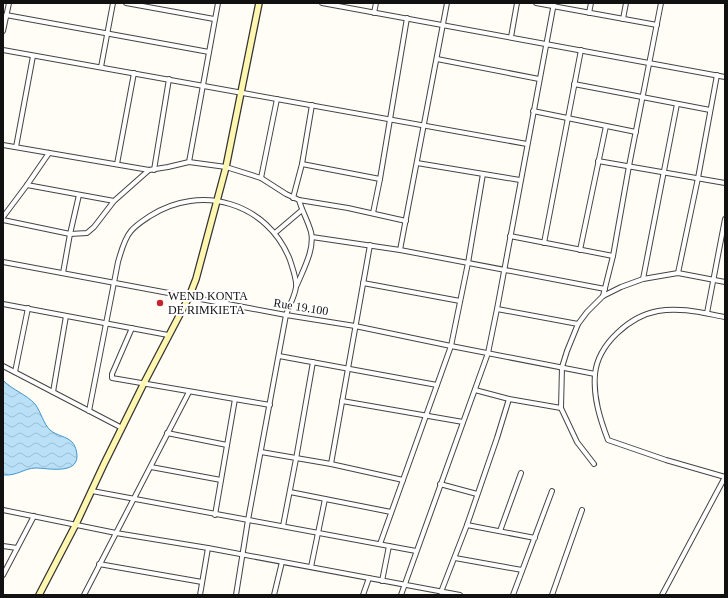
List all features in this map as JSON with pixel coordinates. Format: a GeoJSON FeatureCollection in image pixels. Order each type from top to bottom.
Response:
{"type":"FeatureCollection","features":[{"type":"Feature","properties":{"kind":"street"},"geometry":{"type":"LineString","coordinates":[[3,31],[9,3]]}},
{"type":"Feature","properties":{"kind":"street"},"geometry":{"type":"LineString","coordinates":[[101,67],[113,3]]}},
{"type":"Feature","properties":{"kind":"street"},"geometry":{"type":"LineString","coordinates":[[126,3],[214,19]]}},
{"type":"Feature","properties":{"kind":"street"},"geometry":{"type":"LineString","coordinates":[[189,162],[218,3]]}},
{"type":"Feature","properties":{"kind":"street"},"geometry":{"type":"LineString","coordinates":[[39,595],[76,524],[196,279],[226,167],[259,3]]}},
{"type":"Feature","properties":{"kind":"street"},"geometry":{"type":"LineString","coordinates":[[322,3],[725,77]]}},
{"type":"Feature","properties":{"kind":"street"},"geometry":{"type":"LineString","coordinates":[[374,13],[376,3]]}},
{"type":"Feature","properties":{"kind":"street"},"geometry":{"type":"LineString","coordinates":[[400,250],[447,3]]}},
{"type":"Feature","properties":{"kind":"street"},"geometry":{"type":"LineString","coordinates":[[511,37],[517,3]]}},
{"type":"Feature","properties":{"kind":"street"},"geometry":{"type":"LineString","coordinates":[[536,3],[657,25]]}},
{"type":"Feature","properties":{"kind":"street"},"geometry":{"type":"LineString","coordinates":[[589,13],[591,3]]}},
{"type":"Feature","properties":{"kind":"street"},"geometry":{"type":"LineString","coordinates":[[623,19],[626,3]]}},
{"type":"Feature","properties":{"kind":"street"},"geometry":{"type":"LineString","coordinates":[[603,296],[613,256],[661,3]]}},
{"type":"Feature","properties":{"kind":"street"},"geometry":{"type":"LineString","coordinates":[[401,595],[488,353],[553,5]]}},
{"type":"Feature","properties":{"kind":"street"},"geometry":{"type":"LineString","coordinates":[[6,15],[209,52]]}},
{"type":"Feature","properties":{"kind":"street"},"geometry":{"type":"LineString","coordinates":[[373,213],[407,18]]}},
{"type":"Feature","properties":{"kind":"street"},"geometry":{"type":"LineString","coordinates":[[3,50],[527,144]]}},
{"type":"Feature","properties":{"kind":"street"},"geometry":{"type":"LineString","coordinates":[[544,243],[581,50]]}},
{"type":"Feature","properties":{"kind":"street"},"geometry":{"type":"LineString","coordinates":[[16,147],[33,56]]}},
{"type":"Feature","properties":{"kind":"street"},"geometry":{"type":"LineString","coordinates":[[437,58],[539,79]]}},
{"type":"Feature","properties":{"kind":"street"},"geometry":{"type":"LineString","coordinates":[[117,164],[134,73]]}},
{"type":"Feature","properties":{"kind":"street"},"geometry":{"type":"LineString","coordinates":[[678,273],[698,178],[717,75]]}},
{"type":"Feature","properties":{"kind":"street"},"geometry":{"type":"LineString","coordinates":[[3,220],[70,234],[83,234],[89,232],[114,201],[152,170],[168,79]]}},
{"type":"Feature","properties":{"kind":"street"},"geometry":{"type":"LineString","coordinates":[[574,84],[710,110]]}},
{"type":"Feature","properties":{"kind":"street"},"geometry":{"type":"LineString","coordinates":[[261,178],[277,99]]}},
{"type":"Feature","properties":{"kind":"street"},"geometry":{"type":"LineString","coordinates":[[643,279],[677,104]]}},
{"type":"Feature","properties":{"kind":"street"},"geometry":{"type":"LineString","coordinates":[[293,198],[302,164],[312,106]]}},
{"type":"Feature","properties":{"kind":"street"},"geometry":{"type":"LineString","coordinates":[[533,111],[636,132]]}},
{"type":"Feature","properties":{"kind":"street"},"geometry":{"type":"LineString","coordinates":[[580,250],[606,126]]}},
{"type":"Feature","properties":{"kind":"street"},"geometry":{"type":"LineString","coordinates":[[3,145],[152,170],[189,162],[226,167],[261,178],[298,200],[373,213],[406,221]]}},
{"type":"Feature","properties":{"kind":"street"},"geometry":{"type":"LineString","coordinates":[[3,217],[49,153]]}},
{"type":"Feature","properties":{"kind":"street"},"geometry":{"type":"LineString","coordinates":[[598,161],[725,183]]}},
{"type":"Feature","properties":{"kind":"street"},"geometry":{"type":"LineString","coordinates":[[417,163],[520,180]]}},
{"type":"Feature","properties":{"kind":"street"},"geometry":{"type":"LineString","coordinates":[[302,164],[380,179]]}},
{"type":"Feature","properties":{"kind":"street"},"geometry":{"type":"LineString","coordinates":[[380,544],[451,346],[468,263],[483,174]]}},
{"type":"Feature","properties":{"kind":"street"},"geometry":{"type":"LineString","coordinates":[[27,185],[114,201]]}},
{"type":"Feature","properties":{"kind":"street"},"geometry":{"type":"LineString","coordinates":[[63,273],[79,195]]}},
{"type":"Feature","properties":{"kind":"street"},"geometry":{"type":"LineString","coordinates":[[89,411],[118,262],[131,231],[158,211],[179,202],[198,199],[217,201],[236,206],[253,215],[263,221],[275,233],[285,247],[297,286]]}},
{"type":"Feature","properties":{"kind":"street"},"geometry":{"type":"LineString","coordinates":[[236,595],[248,520],[286,316],[311,247],[312,237],[309,226],[298,200]]}},
{"type":"Feature","properties":{"kind":"street"},"geometry":{"type":"LineString","coordinates":[[275,233],[302,210]]}},
{"type":"Feature","properties":{"kind":"street"},"geometry":{"type":"LineString","coordinates":[[707,313],[722,246],[725,219]]}},
{"type":"Feature","properties":{"kind":"street"},"geometry":{"type":"LineString","coordinates":[[510,236],[613,256]]}},
{"type":"Feature","properties":{"kind":"street"},"geometry":{"type":"LineString","coordinates":[[312,237],[400,250],[605,289]]}},
{"type":"Feature","properties":{"kind":"street"},"geometry":{"type":"LineString","coordinates":[[330,464],[349,368],[370,245]]}},
{"type":"Feature","properties":{"kind":"street","name":"Rue 19.100"},"geometry":{"type":"LineString","coordinates":[[3,262],[286,316],[356,326],[595,374]]}},
{"type":"Feature","properties":{"kind":"street"},"geometry":{"type":"LineString","coordinates":[[594,464],[577,442],[562,408],[562,367],[567,350],[578,324],[587,312],[603,296],[621,287],[643,279],[678,273],[725,282]]}},
{"type":"Feature","properties":{"kind":"street"},"geometry":{"type":"LineString","coordinates":[[363,283],[460,301]]}},
{"type":"Feature","properties":{"kind":"street"},"geometry":{"type":"LineString","coordinates":[[3,304],[168,335]]}},
{"type":"Feature","properties":{"kind":"street"},"geometry":{"type":"LineString","coordinates":[[15,372],[28,308]]}},
{"type":"Feature","properties":{"kind":"street"},"geometry":{"type":"LineString","coordinates":[[497,309],[578,324]]}},
{"type":"Feature","properties":{"kind":"street"},"geometry":{"type":"LineString","coordinates":[[662,595],[725,477],[666,460],[608,440],[601,421],[596,398],[595,374],[600,358],[608,343],[624,326],[640,316],[658,310],[679,309],[725,317]]}},
{"type":"Feature","properties":{"kind":"street"},"geometry":{"type":"LineString","coordinates":[[53,392],[66,316]]}},
{"type":"Feature","properties":{"kind":"street"},"geometry":{"type":"LineString","coordinates":[[132,328],[111,377],[189,392],[270,405]]}},
{"type":"Feature","properties":{"kind":"street"},"geometry":{"type":"LineString","coordinates":[[279,356],[437,385]]}},
{"type":"Feature","properties":{"kind":"street"},"geometry":{"type":"LineString","coordinates":[[283,526],[312,362]]}},
{"type":"Feature","properties":{"kind":"street"},"geometry":{"type":"LineString","coordinates":[[3,366],[122,428]]}},
{"type":"Feature","properties":{"kind":"street"},"geometry":{"type":"LineString","coordinates":[[475,390],[509,399],[562,408]]}},
{"type":"Feature","properties":{"kind":"street"},"geometry":{"type":"LineString","coordinates":[[84,595],[189,392]]}},
{"type":"Feature","properties":{"kind":"street"},"geometry":{"type":"LineString","coordinates":[[215,514],[235,399]]}},
{"type":"Feature","properties":{"kind":"street"},"geometry":{"type":"LineString","coordinates":[[441,592],[467,525],[509,399]]}},
{"type":"Feature","properties":{"kind":"street"},"geometry":{"type":"LineString","coordinates":[[342,401],[463,422]]}},
{"type":"Feature","properties":{"kind":"street"},"geometry":{"type":"LineString","coordinates":[[168,433],[227,445]]}},
{"type":"Feature","properties":{"kind":"street"},"geometry":{"type":"LineString","coordinates":[[261,452],[330,464],[403,480]]}},
{"type":"Feature","properties":{"kind":"street"},"geometry":{"type":"LineString","coordinates":[[151,467],[221,480]]}},
{"type":"Feature","properties":{"kind":"street"},"geometry":{"type":"LineString","coordinates":[[500,531],[521,473]]}},
{"type":"Feature","properties":{"kind":"street"},"geometry":{"type":"LineString","coordinates":[[440,484],[477,494]]}},
{"type":"Feature","properties":{"kind":"street"},"geometry":{"type":"LineString","coordinates":[[92,491],[416,551]]}},
{"type":"Feature","properties":{"kind":"street"},"geometry":{"type":"LineString","coordinates":[[513,595],[552,491]]}},
{"type":"Feature","properties":{"kind":"street"},"geometry":{"type":"LineString","coordinates":[[290,492],[391,512]]}},
{"type":"Feature","properties":{"kind":"street"},"geometry":{"type":"LineString","coordinates":[[311,567],[325,499]]}},
{"type":"Feature","properties":{"kind":"street"},"geometry":{"type":"LineString","coordinates":[[3,510],[116,533],[242,554],[460,595]]}},
{"type":"Feature","properties":{"kind":"street"},"geometry":{"type":"LineString","coordinates":[[552,595],[582,510]]}},
{"type":"Feature","properties":{"kind":"street"},"geometry":{"type":"LineString","coordinates":[[3,575],[34,516]]}},
{"type":"Feature","properties":{"kind":"street"},"geometry":{"type":"LineString","coordinates":[[467,525],[535,538]]}},
{"type":"Feature","properties":{"kind":"street"},"geometry":{"type":"LineString","coordinates":[[3,546],[17,548]]}},
{"type":"Feature","properties":{"kind":"street"},"geometry":{"type":"LineString","coordinates":[[382,581],[390,546]]}},
{"type":"Feature","properties":{"kind":"street"},"geometry":{"type":"LineString","coordinates":[[200,595],[208,548]]}},
{"type":"Feature","properties":{"kind":"street"},"geometry":{"type":"LineString","coordinates":[[455,558],[522,570]]}},
{"type":"Feature","properties":{"kind":"street"},"geometry":{"type":"LineString","coordinates":[[274,595],[282,562]]}},
{"type":"Feature","properties":{"kind":"street"},"geometry":{"type":"LineString","coordinates":[[99,564],[202,582]]}},
{"type":"Feature","properties":{"kind":"street"},"geometry":{"type":"LineString","coordinates":[[363,595],[369,578]]}},
{"type":"Feature","properties":{"kind":"water"},"geometry":{"type":"Polygon","coordinates":[[[3,380],[35,404],[50,430],[67,438],[73,443],[76,448],[77,456],[76,462],[72,466],[61,469],[32,468],[13,474],[3,475],[3,380]]]}},
{"type":"Feature","properties":{"kind":"place","name":"WEND KONTA DE RIMKIETA"},"geometry":{"type":"Point","coordinates":[160,303]}}]}
